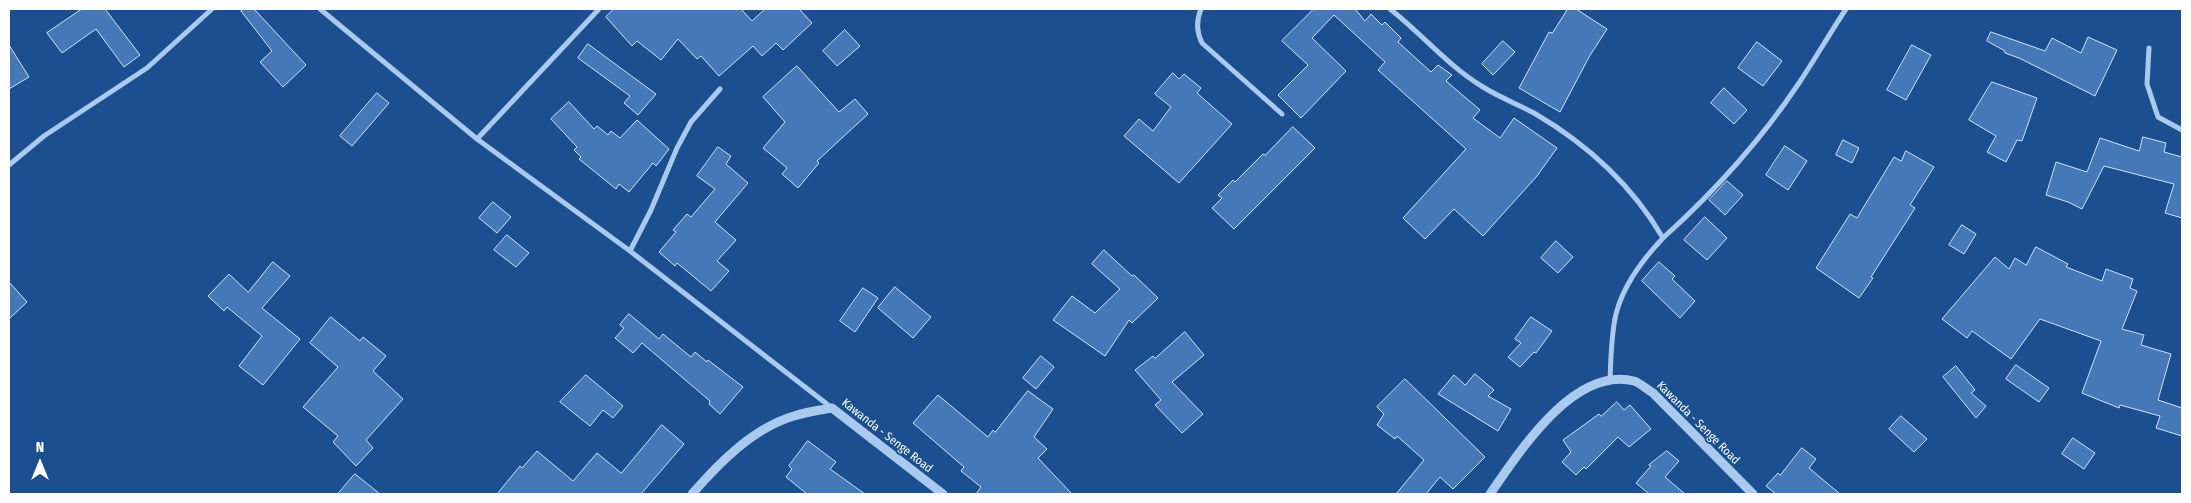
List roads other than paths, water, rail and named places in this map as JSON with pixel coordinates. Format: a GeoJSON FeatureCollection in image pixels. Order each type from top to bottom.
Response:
{"type":"FeatureCollection","features":[{"type":"Feature","properties":{"kind":"street"},"geometry":{"type":"LineString","coordinates":[[9,165],[44,136],[147,68],[212,9]]}},
{"type":"Feature","properties":{"kind":"street"},"geometry":{"type":"LineString","coordinates":[[320,9],[477,139],[630,251],[832,408]]}},
{"type":"Feature","properties":{"kind":"street"},"geometry":{"type":"LineString","coordinates":[[477,139],[599,9]]}},
{"type":"Feature","properties":{"kind":"street"},"geometry":{"type":"LineString","coordinates":[[1201,9],[1198,17],[1197,32],[1202,42],[1282,114]]}},
{"type":"Feature","properties":{"kind":"street"},"geometry":{"type":"LineString","coordinates":[[1390,9],[1448,61],[1482,87],[1534,114],[1595,155],[1630,190],[1651,217],[1663,238]]}},
{"type":"Feature","properties":{"kind":"street"},"geometry":{"type":"LineString","coordinates":[[1610,380],[1612,338],[1617,312],[1648,253],[1690,214],[1735,166],[1798,84],[1846,9]]}},
{"type":"Feature","properties":{"kind":"street"},"geometry":{"type":"LineString","coordinates":[[2149,48],[2147,84],[2158,116],[2182,130]]}},
{"type":"Feature","properties":{"kind":"street"},"geometry":{"type":"LineString","coordinates":[[630,251],[651,210],[677,148],[691,122],[720,89]]}},
{"type":"Feature","properties":{"kind":"street","name":"Kawanda - Senge Road"},"geometry":{"type":"LineString","coordinates":[[1490,494],[1529,439],[1565,402],[1586,388],[1610,380],[1635,381],[1653,393],[1753,494]]}},
{"type":"Feature","properties":{"kind":"street","name":"Kawanda - Senge Road"},"geometry":{"type":"LineString","coordinates":[[692,494],[715,467],[757,434],[793,416],[832,408],[943,494]]}}]}
